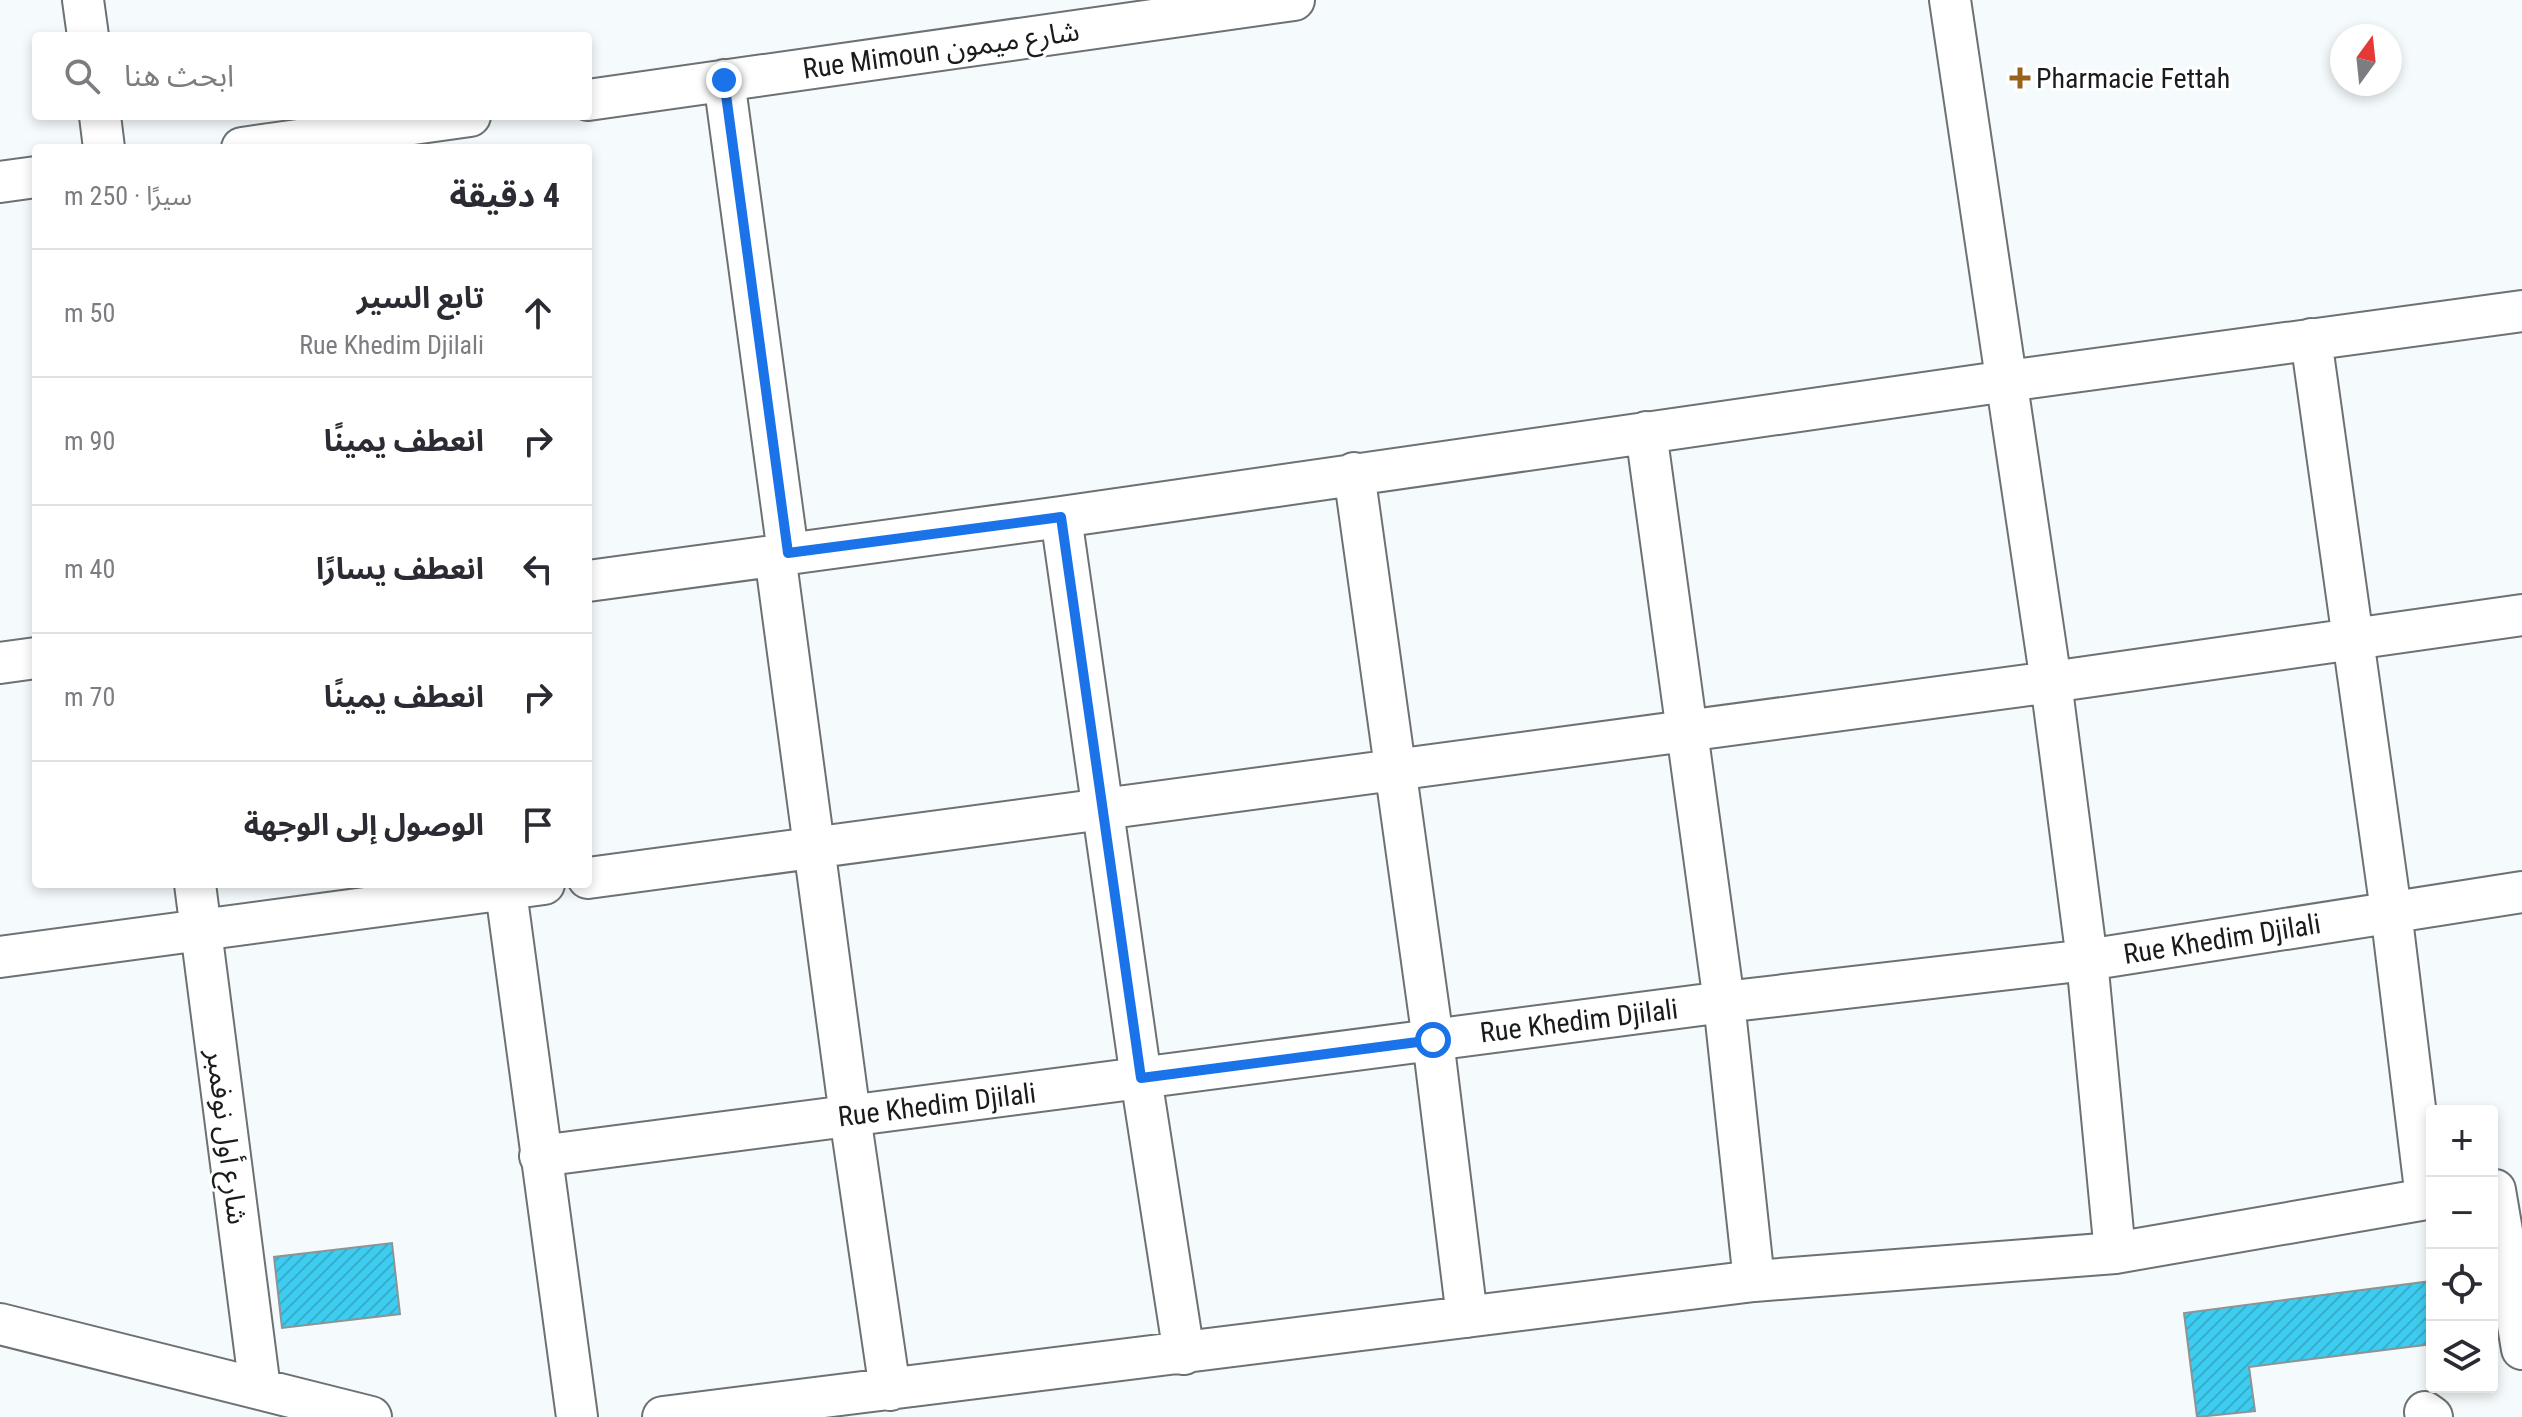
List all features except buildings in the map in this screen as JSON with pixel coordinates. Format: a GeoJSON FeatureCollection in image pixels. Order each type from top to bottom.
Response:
{"type":"FeatureCollection","features":[{"type":"Feature","properties":{"kind":"street"},"geometry":{"type":"LineString","coordinates":[[83,0],[87,32]]}},
{"type":"Feature","properties":{"kind":"street","name":"Rue Mimoun شارع ميمون"},"geometry":{"type":"LineString","coordinates":[[592,99],[1294,0]]}},
{"type":"Feature","properties":{"kind":"street"},"geometry":{"type":"LineString","coordinates":[[1950,0],[2051,682],[2087,960],[2115,1253]]}},
{"type":"Feature","properties":{"kind":"street"},"geometry":{"type":"LineString","coordinates":[[724,80],[850,1116],[890,1390]]}},
{"type":"Feature","properties":{"kind":"street"},"geometry":{"type":"LineString","coordinates":[[100,120],[104,144]]}},
{"type":"Feature","properties":{"kind":"street"},"geometry":{"type":"LineString","coordinates":[[270,144],[442,120]]}},
{"type":"Feature","properties":{"kind":"street"},"geometry":{"type":"LineString","coordinates":[[0,182],[32,178]]}},
{"type":"Feature","properties":{"kind":"street"},"geometry":{"type":"LineString","coordinates":[[592,580],[2522,311]]}},
{"type":"Feature","properties":{"kind":"street"},"geometry":{"type":"LineString","coordinates":[[2311,339],[2426,1177]]}},
{"type":"Feature","properties":{"kind":"street"},"geometry":{"type":"LineString","coordinates":[[1646,432],[1724,1002],[1754,1281]]}},
{"type":"Feature","properties":{"kind":"street"},"geometry":{"type":"LineString","coordinates":[[1354,473],[1433,1040],[1467,1317]]}},
{"type":"Feature","properties":{"kind":"street"},"geometry":{"type":"LineString","coordinates":[[1061,517],[1141,1078],[1184,1354]]}},
{"type":"Feature","properties":{"kind":"street"},"geometry":{"type":"LineString","coordinates":[[592,877],[2051,682],[2522,615]]}},
{"type":"Feature","properties":{"kind":"street"},"geometry":{"type":"LineString","coordinates":[[0,663],[32,659]]}},
{"type":"Feature","properties":{"kind":"street","name":"شارع أول نوفمبر"},"geometry":{"type":"LineString","coordinates":[[195,888],[260,1389]]}},
{"type":"Feature","properties":{"kind":"street"},"geometry":{"type":"LineString","coordinates":[[0,957],[504,888]]}},
{"type":"Feature","properties":{"kind":"street"},"geometry":{"type":"LineString","coordinates":[[518,888],[540,1156],[577,1417]]}},
{"type":"Feature","properties":{"kind":"street","name":"Rue Khedim Djilali"},"geometry":{"type":"LineString","coordinates":[[540,1156],[1724,1002],[2087,960],[2522,892]]}},
{"type":"Feature","properties":{"kind":"street"},"geometry":{"type":"LineString","coordinates":[[2503,1189],[2522,1349]]}},
{"type":"Feature","properties":{"kind":"street"},"geometry":{"type":"LineString","coordinates":[[663,1417],[1754,1281],[2115,1253],[2426,1199]]}},
{"type":"Feature","properties":{"kind":"street"},"geometry":{"type":"LineString","coordinates":[[0,1324],[371,1417]]}},
{"type":"Feature","properties":{"kind":"place","name":"Pharmacie Fettah"},"geometry":{"type":"Point","coordinates":[2020,78]}},
{"type":"Feature","properties":{"kind":"route"},"geometry":{"type":"LineString","coordinates":[[724,80],[788,553],[1061,517],[1141,1078],[1433,1040]]}}]}
